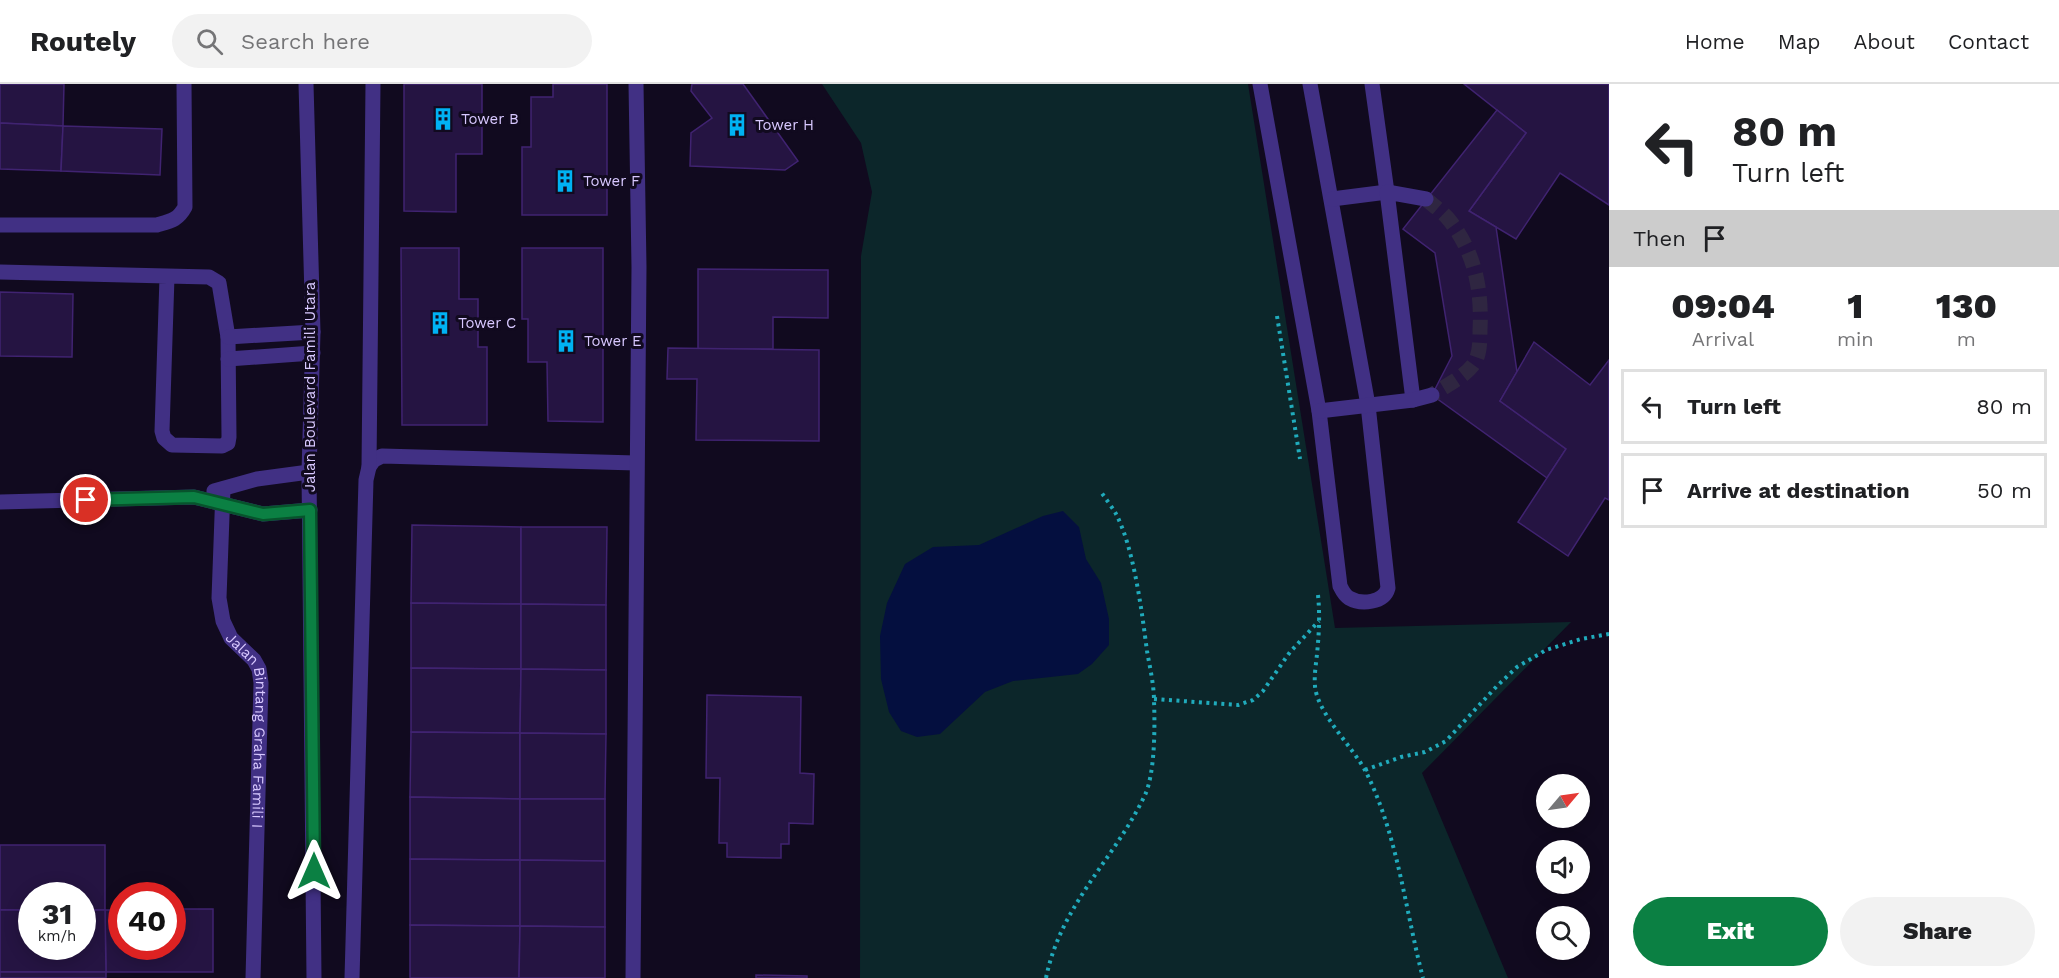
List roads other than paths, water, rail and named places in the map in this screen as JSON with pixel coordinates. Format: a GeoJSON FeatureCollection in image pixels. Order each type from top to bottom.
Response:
{"type":"FeatureCollection","features":[{"type":"Feature","properties":{"kind":"street"},"geometry":{"type":"LineString","coordinates":[[0,225],[157,225],[174,221],[185,207],[184,84]]}},
{"type":"Feature","properties":{"kind":"street","name":"Jalan Boulevard Famili Utara"},"geometry":{"type":"LineString","coordinates":[[306,84],[313,332],[309,472],[314,978]]}},
{"type":"Feature","properties":{"kind":"street"},"geometry":{"type":"LineString","coordinates":[[352,978],[366,480],[369,467],[373,84]]}},
{"type":"Feature","properties":{"kind":"street"},"geometry":{"type":"LineString","coordinates":[[633,978],[639,267],[636,84]]}},
{"type":"Feature","properties":{"kind":"street"},"geometry":{"type":"LineString","coordinates":[[1260,84],[1319,411],[1340,586],[1349,598],[1361,602],[1381,599],[1388,588],[1368,405],[1310,84]]}},
{"type":"Feature","properties":{"kind":"street"},"geometry":{"type":"LineString","coordinates":[[1372,84],[1413,400]]}},
{"type":"Feature","properties":{"kind":"street"},"geometry":{"type":"LineString","coordinates":[[1332,199],[1387,192],[1426,199]]}},
{"type":"Feature","properties":{"kind":"street"},"geometry":{"type":"LineString","coordinates":[[0,272],[209,278],[219,283],[228,337],[228,443],[222,446],[172,445],[168,443],[162,431],[167,277]]}},
{"type":"Feature","properties":{"kind":"street"},"geometry":{"type":"LineString","coordinates":[[228,337],[313,332]]}},
{"type":"Feature","properties":{"kind":"street"},"geometry":{"type":"LineString","coordinates":[[228,359],[313,353]]}},
{"type":"Feature","properties":{"kind":"street"},"geometry":{"type":"LineString","coordinates":[[1319,411],[1413,400],[1432,395]]}},
{"type":"Feature","properties":{"kind":"street"},"geometry":{"type":"LineString","coordinates":[[369,467],[374,460],[382,456],[636,463]]}},
{"type":"Feature","properties":{"kind":"street"},"geometry":{"type":"LineString","coordinates":[[0,502],[223,496],[257,479],[309,472]]}},
{"type":"Feature","properties":{"kind":"street"},"geometry":{"type":"LineString","coordinates":[[223,496],[263,514],[310,510]]}},
{"type":"Feature","properties":{"kind":"street","name":"Jalan Bintang Graha Famili I"},"geometry":{"type":"LineString","coordinates":[[223,496],[219,598],[223,621],[231,638],[254,660],[259,669],[261,683],[253,978]]}},
{"type":"Feature","properties":{"kind":"tunnel"},"geometry":{"type":"LineString","coordinates":[[1426,199],[1448,218],[1466,246],[1475,272],[1480,301],[1479,348],[1475,361],[1469,370],[1454,382],[1432,395]]}},
{"type":"Feature","properties":{"kind":"place","name":"Tower B"},"geometry":{"type":"Point","coordinates":[443,119]}},
{"type":"Feature","properties":{"kind":"place","name":"Tower H"},"geometry":{"type":"Point","coordinates":[737,125]}},
{"type":"Feature","properties":{"kind":"place","name":"Tower F"},"geometry":{"type":"Point","coordinates":[565,181]}},
{"type":"Feature","properties":{"kind":"place","name":"Tower C"},"geometry":{"type":"Point","coordinates":[440,323]}},
{"type":"Feature","properties":{"kind":"place","name":"Tower E"},"geometry":{"type":"Point","coordinates":[566,341]}}]}
